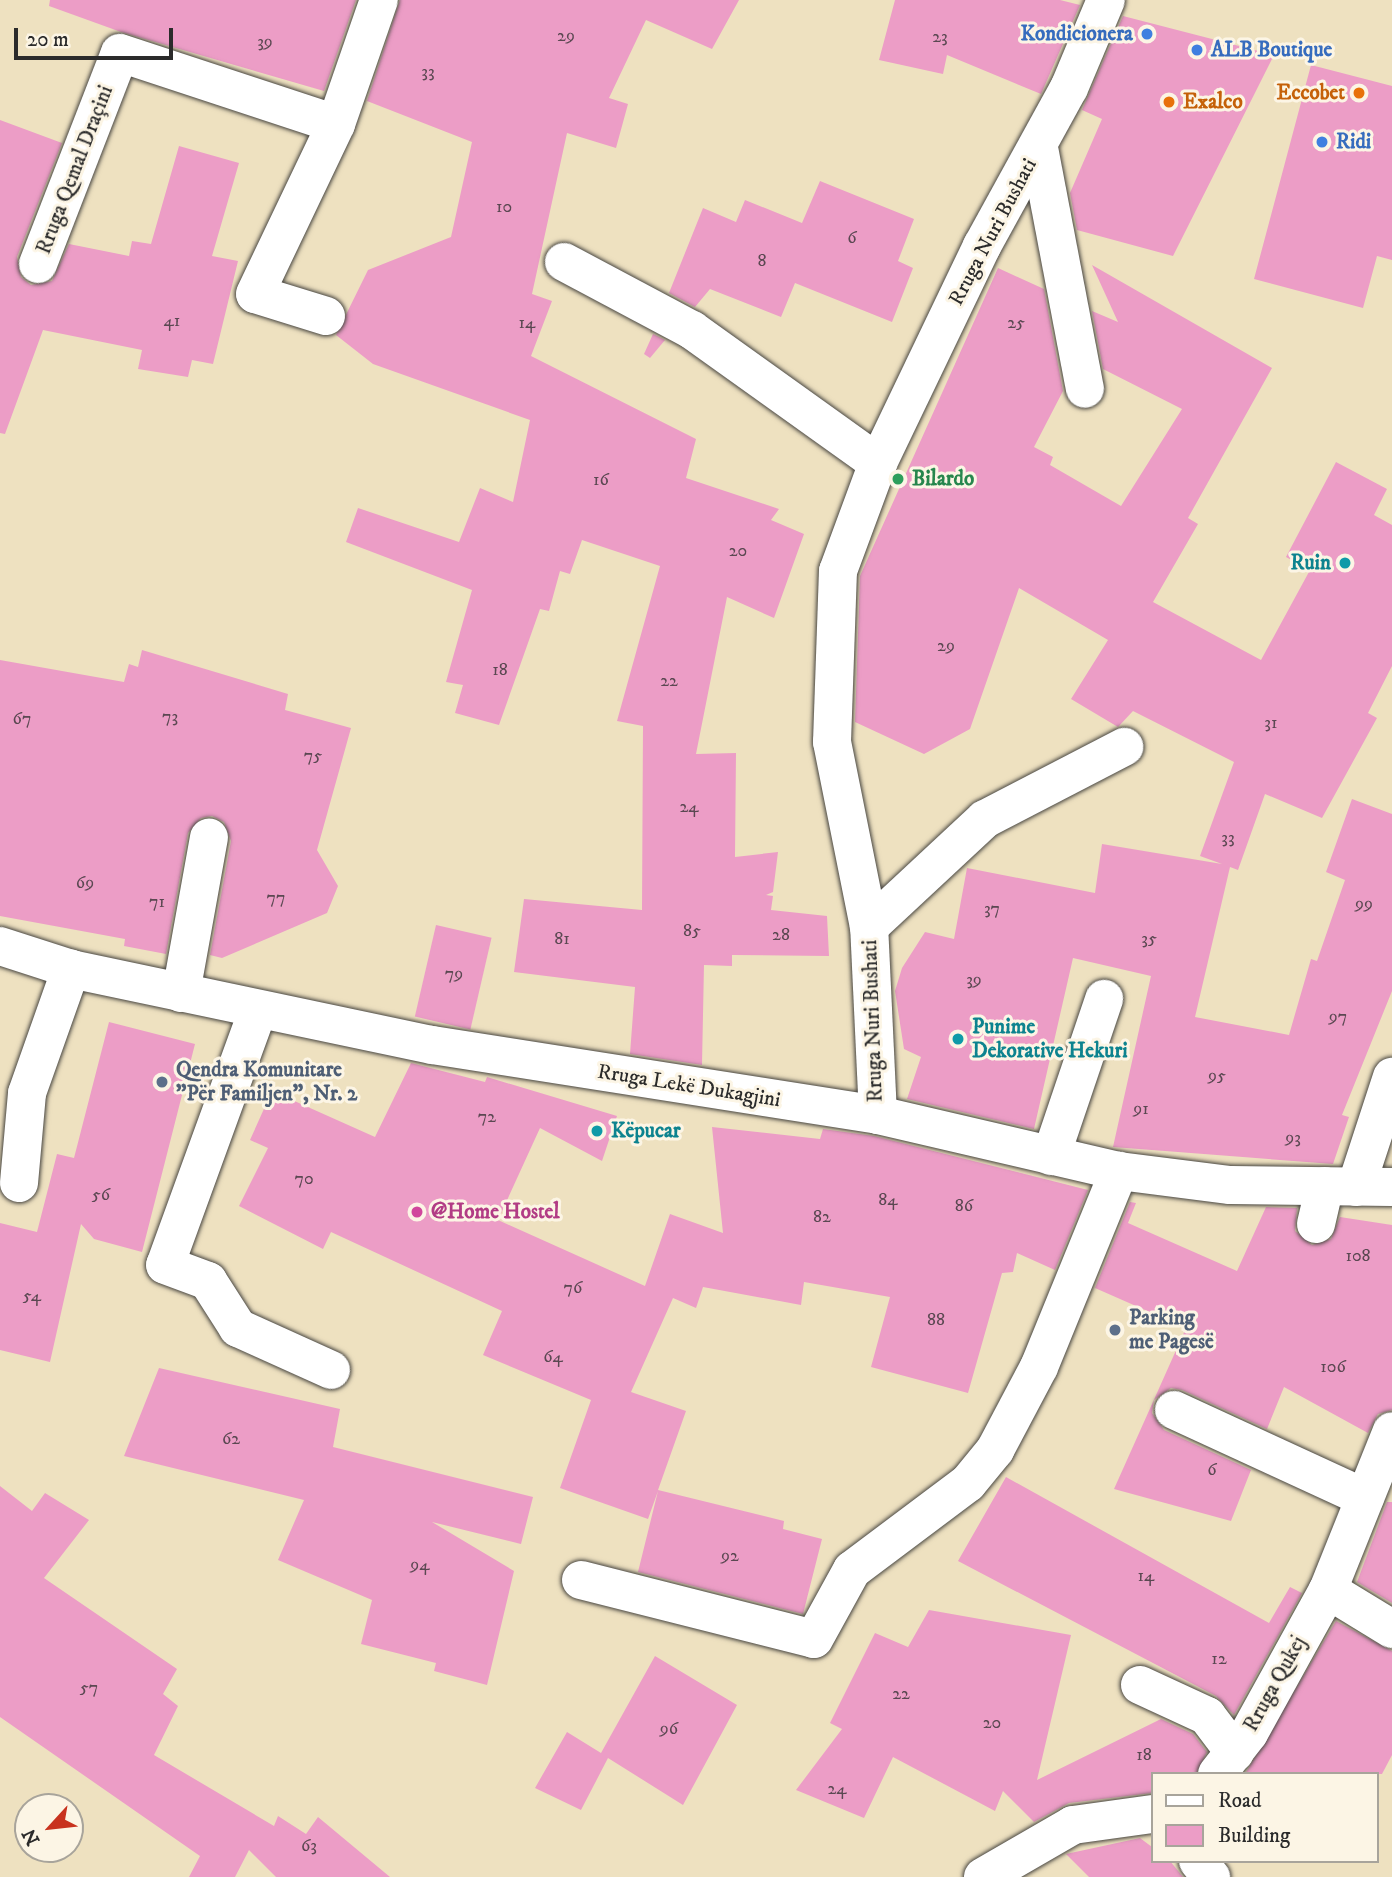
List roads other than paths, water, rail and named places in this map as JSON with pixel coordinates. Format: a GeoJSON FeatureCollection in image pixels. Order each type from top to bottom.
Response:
{"type":"FeatureCollection","features":[{"type":"Feature","properties":{"kind":"street"},"geometry":{"type":"LineString","coordinates":[[326,316],[255,294],[336,124],[379,0]]}},
{"type":"Feature","properties":{"kind":"street","name":"Rruga Nuri Bushati"},"geometry":{"type":"LineString","coordinates":[[878,1115],[869,927],[840,802],[831,673],[838,571],[878,463],[982,246],[1039,148],[1106,0]]}},
{"type":"Feature","properties":{"kind":"street","name":"Rruga Qemal Draçini"},"geometry":{"type":"LineString","coordinates":[[38,264],[120,54],[336,124]]}},
{"type":"Feature","properties":{"kind":"street"},"geometry":{"type":"LineString","coordinates":[[1039,148],[1044,198],[1085,389]]}},
{"type":"Feature","properties":{"kind":"street"},"geometry":{"type":"LineString","coordinates":[[564,262],[692,330],[878,463]]}},
{"type":"Feature","properties":{"kind":"street","name":"Rruga Nuri Bushati"},"geometry":{"type":"LineString","coordinates":[[869,927],[985,819],[1124,747]]}},
{"type":"Feature","properties":{"kind":"street"},"geometry":{"type":"LineString","coordinates":[[181,993],[209,838]]}},
{"type":"Feature","properties":{"kind":"street","name":"Rruga Lekë Dukagjini"},"geometry":{"type":"LineString","coordinates":[[0,946],[71,968],[432,1045],[878,1115],[1119,1171],[1230,1185],[1357,1187]]}},
{"type":"Feature","properties":{"kind":"street"},"geometry":{"type":"LineString","coordinates":[[19,1183],[27,1093],[71,968]]}},
{"type":"Feature","properties":{"kind":"street"},"geometry":{"type":"LineString","coordinates":[[1051,1156],[1104,999]]}},
{"type":"Feature","properties":{"kind":"street"},"geometry":{"type":"LineString","coordinates":[[258,1010],[165,1265],[208,1281],[238,1328],[331,1370]]}},
{"type":"Feature","properties":{"kind":"street"},"geometry":{"type":"LineString","coordinates":[[1316,1224],[1357,1187],[1392,1077]]}},
{"type":"Feature","properties":{"kind":"street"},"geometry":{"type":"LineString","coordinates":[[581,1580],[814,1639],[852,1570],[968,1483],[995,1450],[1066,1318],[1119,1171]]}},
{"type":"Feature","properties":{"kind":"street"},"geometry":{"type":"LineString","coordinates":[[1174,1410],[1365,1498]]}},
{"type":"Feature","properties":{"kind":"street","name":"Rruga Qukej"},"geometry":{"type":"LineString","coordinates":[[1226,1763],[1328,1590],[1392,1431]]}},
{"type":"Feature","properties":{"kind":"street"},"geometry":{"type":"LineString","coordinates":[[1328,1590],[1392,1629]]}},
{"type":"Feature","properties":{"kind":"street"},"geometry":{"type":"LineString","coordinates":[[1140,1685],[1207,1716],[1226,1763]]}},
{"type":"Feature","properties":{"kind":"street"},"geometry":{"type":"LineString","coordinates":[[983,1877],[1073,1825],[1150,1814]]}},
{"type":"Feature","properties":{"kind":"street"},"geometry":{"type":"LineString","coordinates":[[1200,1863],[1211,1877]]}},
{"type":"Feature","properties":{"kind":"place","name":"Kondicionera"},"geometry":{"type":"Point","coordinates":[1147,34]}},
{"type":"Feature","properties":{"kind":"place","name":"ALB Boutique"},"geometry":{"type":"Point","coordinates":[1197,50]}},
{"type":"Feature","properties":{"kind":"place","name":"Eccobet"},"geometry":{"type":"Point","coordinates":[1359,93]}},
{"type":"Feature","properties":{"kind":"place","name":"Exalco"},"geometry":{"type":"Point","coordinates":[1169,102]}},
{"type":"Feature","properties":{"kind":"place","name":"Ridi"},"geometry":{"type":"Point","coordinates":[1322,142]}},
{"type":"Feature","properties":{"kind":"place","name":"Bilardo"},"geometry":{"type":"Point","coordinates":[898,479]}},
{"type":"Feature","properties":{"kind":"place","name":"Ruin"},"geometry":{"type":"Point","coordinates":[1345,563]}},
{"type":"Feature","properties":{"kind":"place","name":"Punime Dekorative Hekuri"},"geometry":{"type":"Point","coordinates":[958,1039]}},
{"type":"Feature","properties":{"kind":"place","name":"Qendra Komunitare \"Për Familjen\", Nr. 2"},"geometry":{"type":"Point","coordinates":[162,1082]}},
{"type":"Feature","properties":{"kind":"place","name":"Këpucar"},"geometry":{"type":"Point","coordinates":[597,1131]}},
{"type":"Feature","properties":{"kind":"place","name":"@Home Hostel"},"geometry":{"type":"Point","coordinates":[417,1212]}},
{"type":"Feature","properties":{"kind":"place","name":"Parking me Pagesë"},"geometry":{"type":"Point","coordinates":[1115,1330]}}]}
